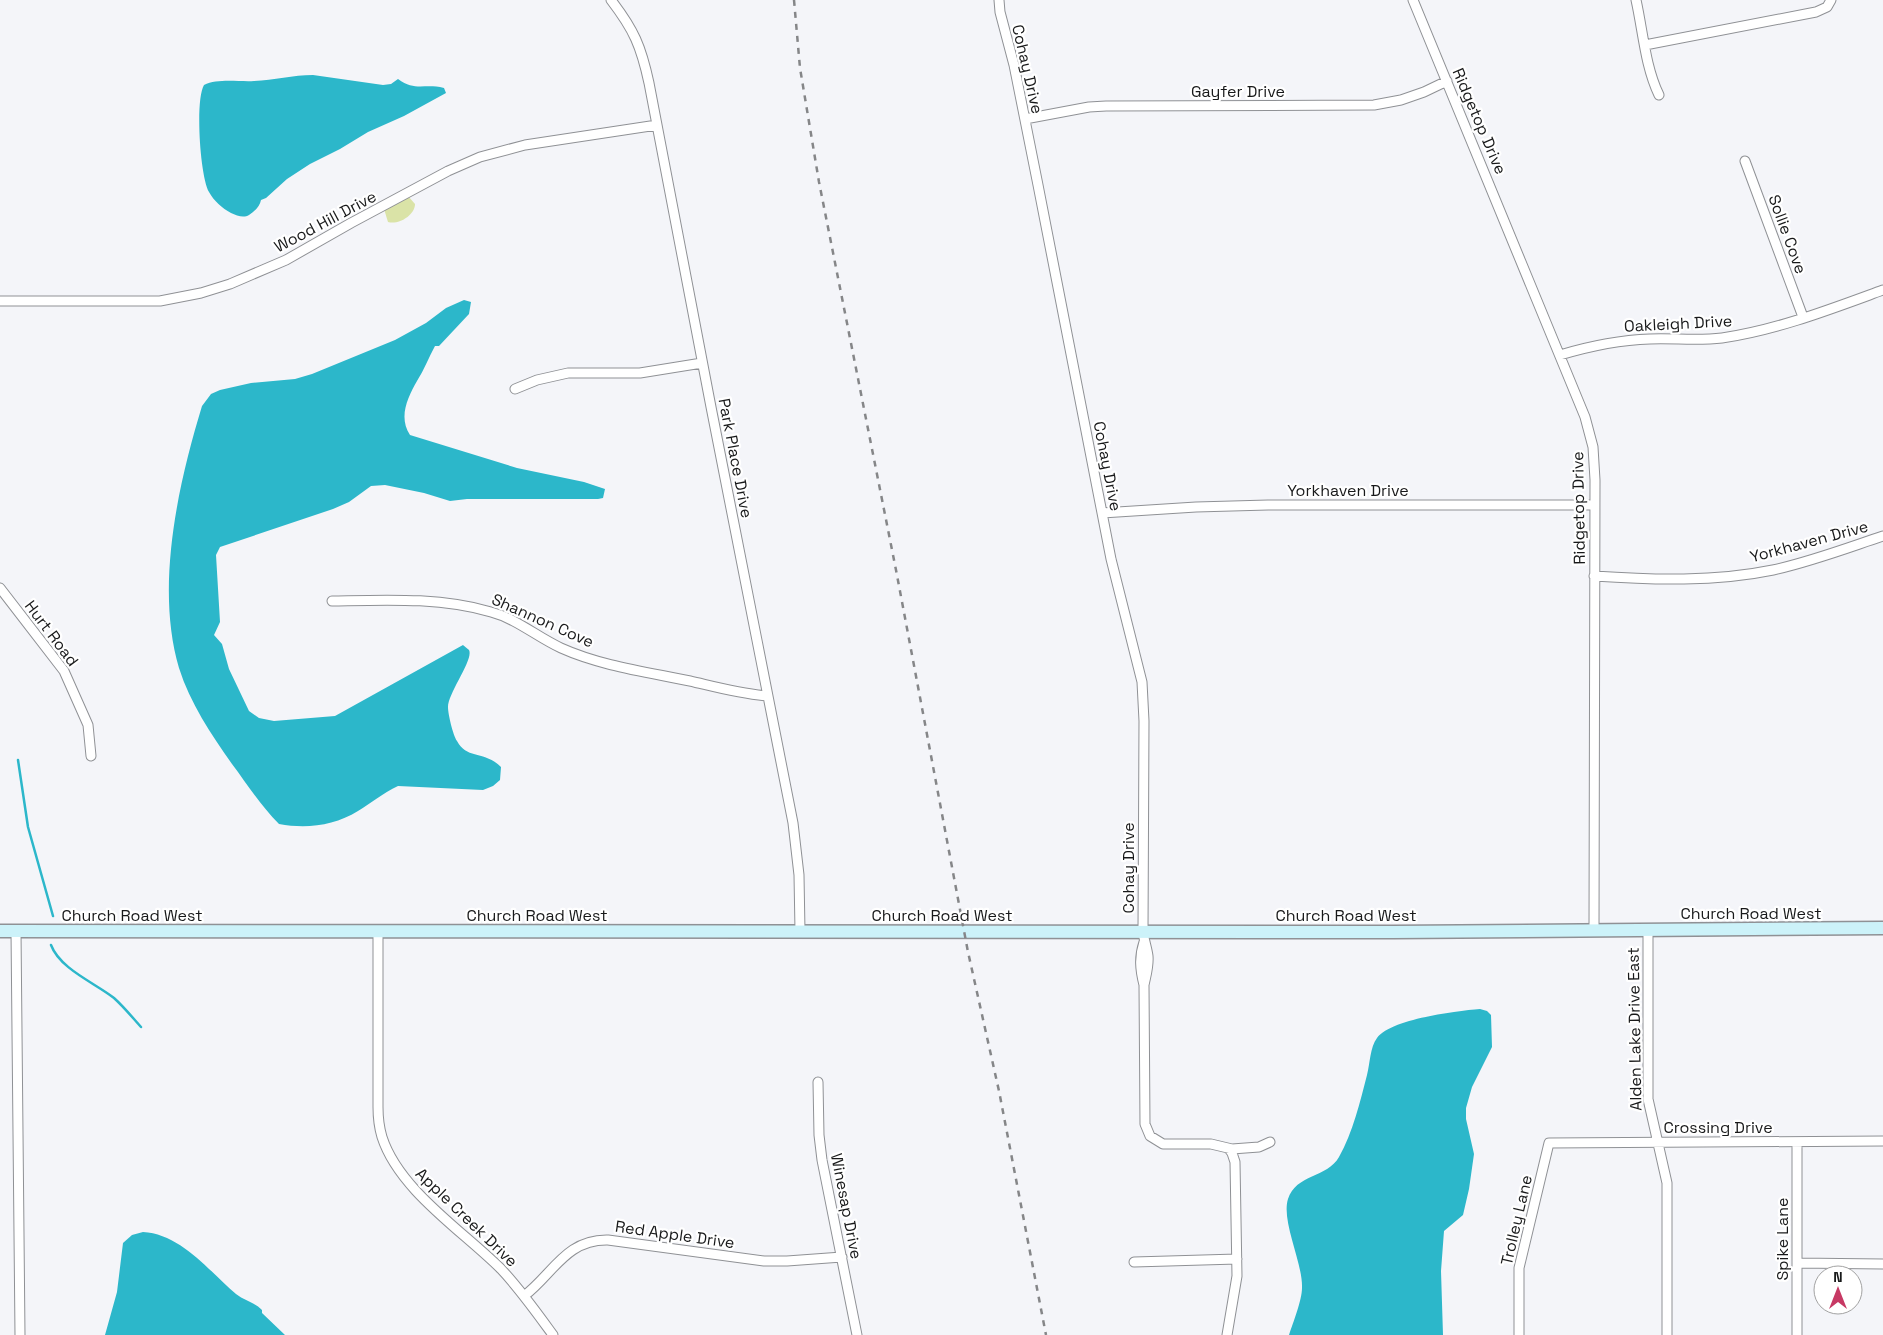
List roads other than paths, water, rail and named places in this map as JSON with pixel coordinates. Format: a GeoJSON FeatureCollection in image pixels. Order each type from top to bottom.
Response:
{"type":"FeatureCollection","features":[{"type":"Feature","properties":{"kind":"street","name":"Park Place Drive"},"geometry":{"type":"LineString","coordinates":[[611,0],[629,25],[641,48],[657,125],[702,363],[794,823],[799,875],[800,930]]}},
{"type":"Feature","properties":{"kind":"street","name":"Cohay Drive"},"geometry":{"type":"LineString","coordinates":[[999,0],[1000,12],[1025,119],[1110,559],[1140,672],[1143,694],[1143,937],[1148,954],[1148,970],[1144,985],[1145,1124],[1148,1132],[1154,1139],[1163,1144],[1211,1144],[1229,1149],[1259,1147],[1270,1142]]}},
{"type":"Feature","properties":{"kind":"street","name":"Ridgetop Drive"},"geometry":{"type":"LineString","coordinates":[[1413,0],[1560,355],[1590,433],[1594,457],[1595,505],[1594,930]]}},
{"type":"Feature","properties":{"kind":"street"},"geometry":{"type":"LineString","coordinates":[[1636,0],[1653,83],[1659,95]]}},
{"type":"Feature","properties":{"kind":"street"},"geometry":{"type":"LineString","coordinates":[[1645,45],[1816,12],[1827,7],[1832,0]]}},
{"type":"Feature","properties":{"kind":"street","name":"Gayfer Drive"},"geometry":{"type":"LineString","coordinates":[[1025,119],[1106,106],[1374,105],[1401,100],[1424,92],[1447,80]]}},
{"type":"Feature","properties":{"kind":"street","name":"Wood Hill Drive"},"geometry":{"type":"LineString","coordinates":[[0,302],[160,302],[201,293],[230,284],[286,260],[350,223],[480,157],[525,144],[657,125]]}},
{"type":"Feature","properties":{"kind":"street","name":"Sollie Cove"},"geometry":{"type":"LineString","coordinates":[[1745,161],[1804,318]]}},
{"type":"Feature","properties":{"kind":"street","name":"Oakleigh Drive"},"geometry":{"type":"LineString","coordinates":[[1560,355],[1584,348],[1622,341],[1722,338],[1804,318],[1883,290]]}},
{"type":"Feature","properties":{"kind":"street"},"geometry":{"type":"LineString","coordinates":[[515,389],[538,380],[568,373],[640,373],[702,363]]}},
{"type":"Feature","properties":{"kind":"street","name":"Yorkhaven Drive"},"geometry":{"type":"LineString","coordinates":[[1102,512],[1196,506],[1595,505]]}},
{"type":"Feature","properties":{"kind":"street","name":"Yorkhaven Drive"},"geometry":{"type":"LineString","coordinates":[[1594,576],[1710,578],[1759,572],[1815,558],[1883,536]]}},
{"type":"Feature","properties":{"kind":"street","name":"Hurt Road"},"geometry":{"type":"LineString","coordinates":[[0,588],[64,671],[88,725],[91,756]]}},
{"type":"Feature","properties":{"kind":"street","name":"Shannon Cove"},"geometry":{"type":"LineString","coordinates":[[332,601],[431,602],[479,608],[506,617],[554,644],[587,658],[636,671],[768,696]]}},
{"type":"Feature","properties":{"kind":"street","name":"Church Road West"},"geometry":{"type":"LineString","coordinates":[[0,931],[800,930],[1143,937],[1401,932],[1883,928]]}},
{"type":"Feature","properties":{"kind":"street","name":"Alden Lake Drive East"},"geometry":{"type":"LineString","coordinates":[[1648,930],[1648,1100],[1651,1120],[1666,1174],[1667,1335]]}},
{"type":"Feature","properties":{"kind":"street"},"geometry":{"type":"LineString","coordinates":[[16,931],[20,1335]]}},
{"type":"Feature","properties":{"kind":"street","name":"Apple Creek Drive"},"geometry":{"type":"LineString","coordinates":[[378,932],[378,1106],[380,1131],[385,1145],[394,1162],[414,1187],[451,1225],[501,1269],[553,1335]]}},
{"type":"Feature","properties":{"kind":"street","name":"Winesap Drive"},"geometry":{"type":"LineString","coordinates":[[818,1082],[820,1144],[857,1335]]}},
{"type":"Feature","properties":{"kind":"street","name":"Crossing Drive"},"geometry":{"type":"LineString","coordinates":[[1549,1143],[1883,1141]]}},
{"type":"Feature","properties":{"kind":"street","name":"Spike Lane"},"geometry":{"type":"LineString","coordinates":[[1797,1142],[1797,1335]]}},
{"type":"Feature","properties":{"kind":"street","name":"Trolley Lane"},"geometry":{"type":"LineString","coordinates":[[1519,1335],[1519,1268],[1549,1143]]}},
{"type":"Feature","properties":{"kind":"street"},"geometry":{"type":"LineString","coordinates":[[1227,1335],[1236,1293],[1237,1259],[1234,1162],[1229,1149]]}},
{"type":"Feature","properties":{"kind":"street","name":"Red Apple Drive"},"geometry":{"type":"LineString","coordinates":[[524,1296],[572,1250],[594,1240],[608,1240],[764,1261],[842,1257]]}},
{"type":"Feature","properties":{"kind":"street"},"geometry":{"type":"LineString","coordinates":[[1134,1262],[1237,1259]]}},
{"type":"Feature","properties":{"kind":"street"},"geometry":{"type":"LineString","coordinates":[[1797,1263],[1883,1264]]}},
{"type":"Feature","properties":{"kind":"water"},"geometry":{"type":"Polygon","coordinates":[[[313,75],[383,85],[391,84],[398,79],[415,86],[444,88],[446,93],[404,116],[368,132],[310,164],[287,179],[266,198],[261,200],[257,208],[249,215],[240,216],[233,214],[221,207],[209,192],[203,171],[199,121],[201,93],[204,85],[222,81],[254,81],[313,75]]]}},
{"type":"Feature","properties":{"kind":"water"},"geometry":{"type":"Polygon","coordinates":[[[464,300],[471,302],[469,314],[439,346],[435,346],[408,400],[405,421],[410,435],[517,468],[584,482],[605,489],[603,498],[467,499],[450,501],[424,493],[385,485],[371,486],[349,502],[333,509],[220,547],[216,555],[220,622],[214,635],[222,644],[229,669],[249,711],[259,718],[274,721],[335,716],[463,645],[469,650],[470,654],[449,701],[448,710],[452,729],[457,741],[466,751],[488,758],[501,767],[500,780],[493,786],[483,790],[398,786],[349,816],[330,823],[310,826],[279,824],[266,810],[224,753],[202,718],[189,694],[179,668],[172,637],[169,604],[169,570],[172,536],[185,469],[202,406],[211,394],[220,390],[251,383],[295,379],[312,374],[395,340],[426,323],[446,308],[464,300]]]}},
{"type":"Feature","properties":{"kind":"water"},"geometry":{"type":"Polygon","coordinates":[[[1480,1009],[1487,1011],[1491,1015],[1492,1047],[1472,1087],[1466,1108],[1466,1119],[1474,1154],[1463,1215],[1444,1231],[1441,1271],[1443,1335],[1289,1335],[1299,1305],[1302,1288],[1299,1267],[1287,1219],[1288,1199],[1292,1191],[1304,1180],[1327,1169],[1339,1157],[1356,1117],[1377,1038],[1384,1031],[1409,1021],[1441,1014],[1480,1009]]]}},
{"type":"Feature","properties":{"kind":"water"},"geometry":{"type":"Polygon","coordinates":[[[143,1232],[157,1234],[182,1246],[236,1294],[259,1307],[262,1313],[285,1335],[105,1335],[117,1292],[123,1243],[132,1235],[143,1232]]]}},
{"type":"Feature","properties":{"kind":"waterway"},"geometry":{"type":"LineString","coordinates":[[18,760],[28,827],[53,916]]}},
{"type":"Feature","properties":{"kind":"waterway"},"geometry":{"type":"LineString","coordinates":[[51,945],[62,961],[79,975],[114,998],[141,1027]]}},
{"type":"Feature","properties":{"kind":"railway"},"geometry":{"type":"LineString","coordinates":[[794,0],[800,68],[819,182],[896,570],[968,952],[999,1091],[1046,1335]]}}]}
